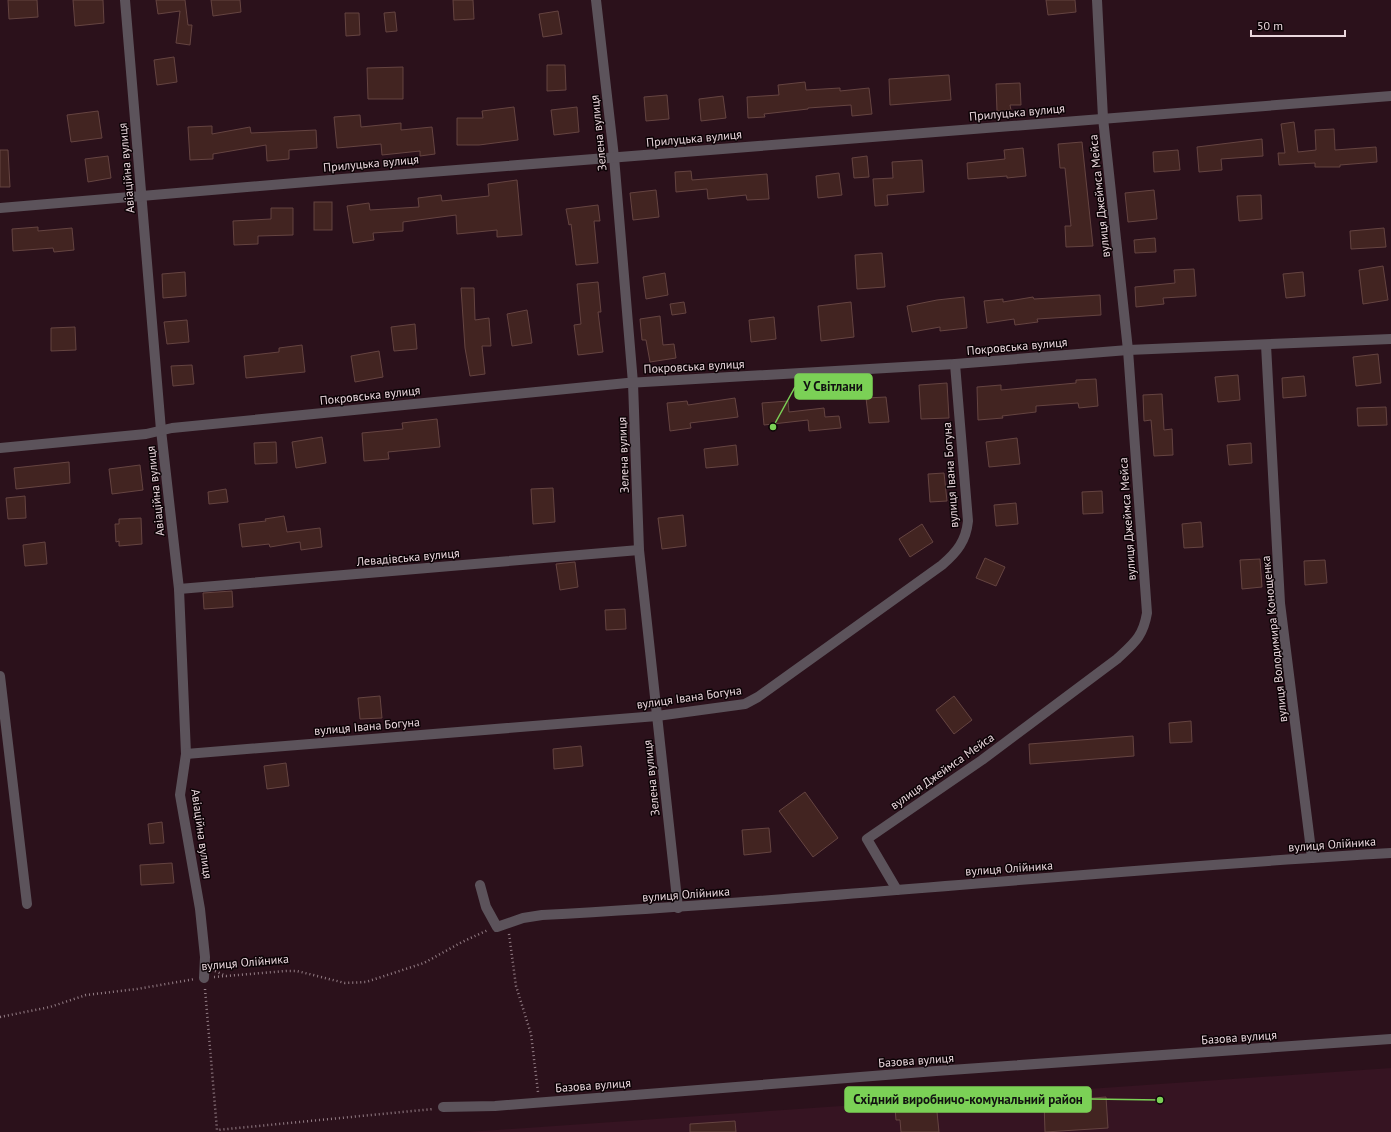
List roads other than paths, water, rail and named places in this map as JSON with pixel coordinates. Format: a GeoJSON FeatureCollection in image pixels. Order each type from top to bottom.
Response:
{"type":"FeatureCollection","features":[{"type":"Feature","properties":{"kind":"street","name":"Авіаційна вулиця"},"geometry":{"type":"LineString","coordinates":[[125,0],[161,430],[178,589],[186,754],[180,795],[200,909],[205,957],[204,978]]}},
{"type":"Feature","properties":{"kind":"street","name":"Зелена вулиця"},"geometry":{"type":"LineString","coordinates":[[596,0],[614,157],[633,383],[639,550],[678,908]]}},
{"type":"Feature","properties":{"kind":"street","name":"вулиця Джеймса Мейса"},"geometry":{"type":"LineString","coordinates":[[897,890],[867,839],[982,760],[1117,659],[1135,642],[1144,628],[1146,613],[1128,350],[1103,118],[1097,0]]}},
{"type":"Feature","properties":{"kind":"street","name":"Прилуцька вулиця"},"geometry":{"type":"LineString","coordinates":[[0,208],[614,157],[1391,96]]}},
{"type":"Feature","properties":{"kind":"street","name":"Покровська вулиця"},"geometry":{"type":"LineString","coordinates":[[0,448],[146,434],[180,427],[633,383],[955,364],[1128,350],[1391,339]]}},
{"type":"Feature","properties":{"kind":"street","name":"вулиця Володимира Конощенка"},"geometry":{"type":"LineString","coordinates":[[1266,345],[1280,603],[1312,858]]}},
{"type":"Feature","properties":{"kind":"street","name":"вулиця Івана Богуна"},"geometry":{"type":"LineString","coordinates":[[186,754],[657,716],[745,704],[758,697],[954,555],[962,545],[967,534],[968,521],[955,364]]}},
{"type":"Feature","properties":{"kind":"street","name":"Левадівська вулиця"},"geometry":{"type":"LineString","coordinates":[[178,589],[639,550]]}},
{"type":"Feature","properties":{"kind":"street"},"geometry":{"type":"LineString","coordinates":[[0,676],[27,904]]}},
{"type":"Feature","properties":{"kind":"street","name":"вулиця Олійника"},"geometry":{"type":"LineString","coordinates":[[480,886],[486,907],[501,926],[523,918],[542,916],[678,908],[1391,853]]}},
{"type":"Feature","properties":{"kind":"street","name":"Базова вулиця"},"geometry":{"type":"LineString","coordinates":[[443,1108],[539,1102],[944,1070],[1391,1039]]}},
{"type":"Feature","properties":{"kind":"place","name":"У Світлани"},"geometry":{"type":"Point","coordinates":[773,427]}},
{"type":"Feature","properties":{"kind":"place","name":"Східний виробничо-комунальний район"},"geometry":{"type":"Point","coordinates":[1160,1100]}}]}
